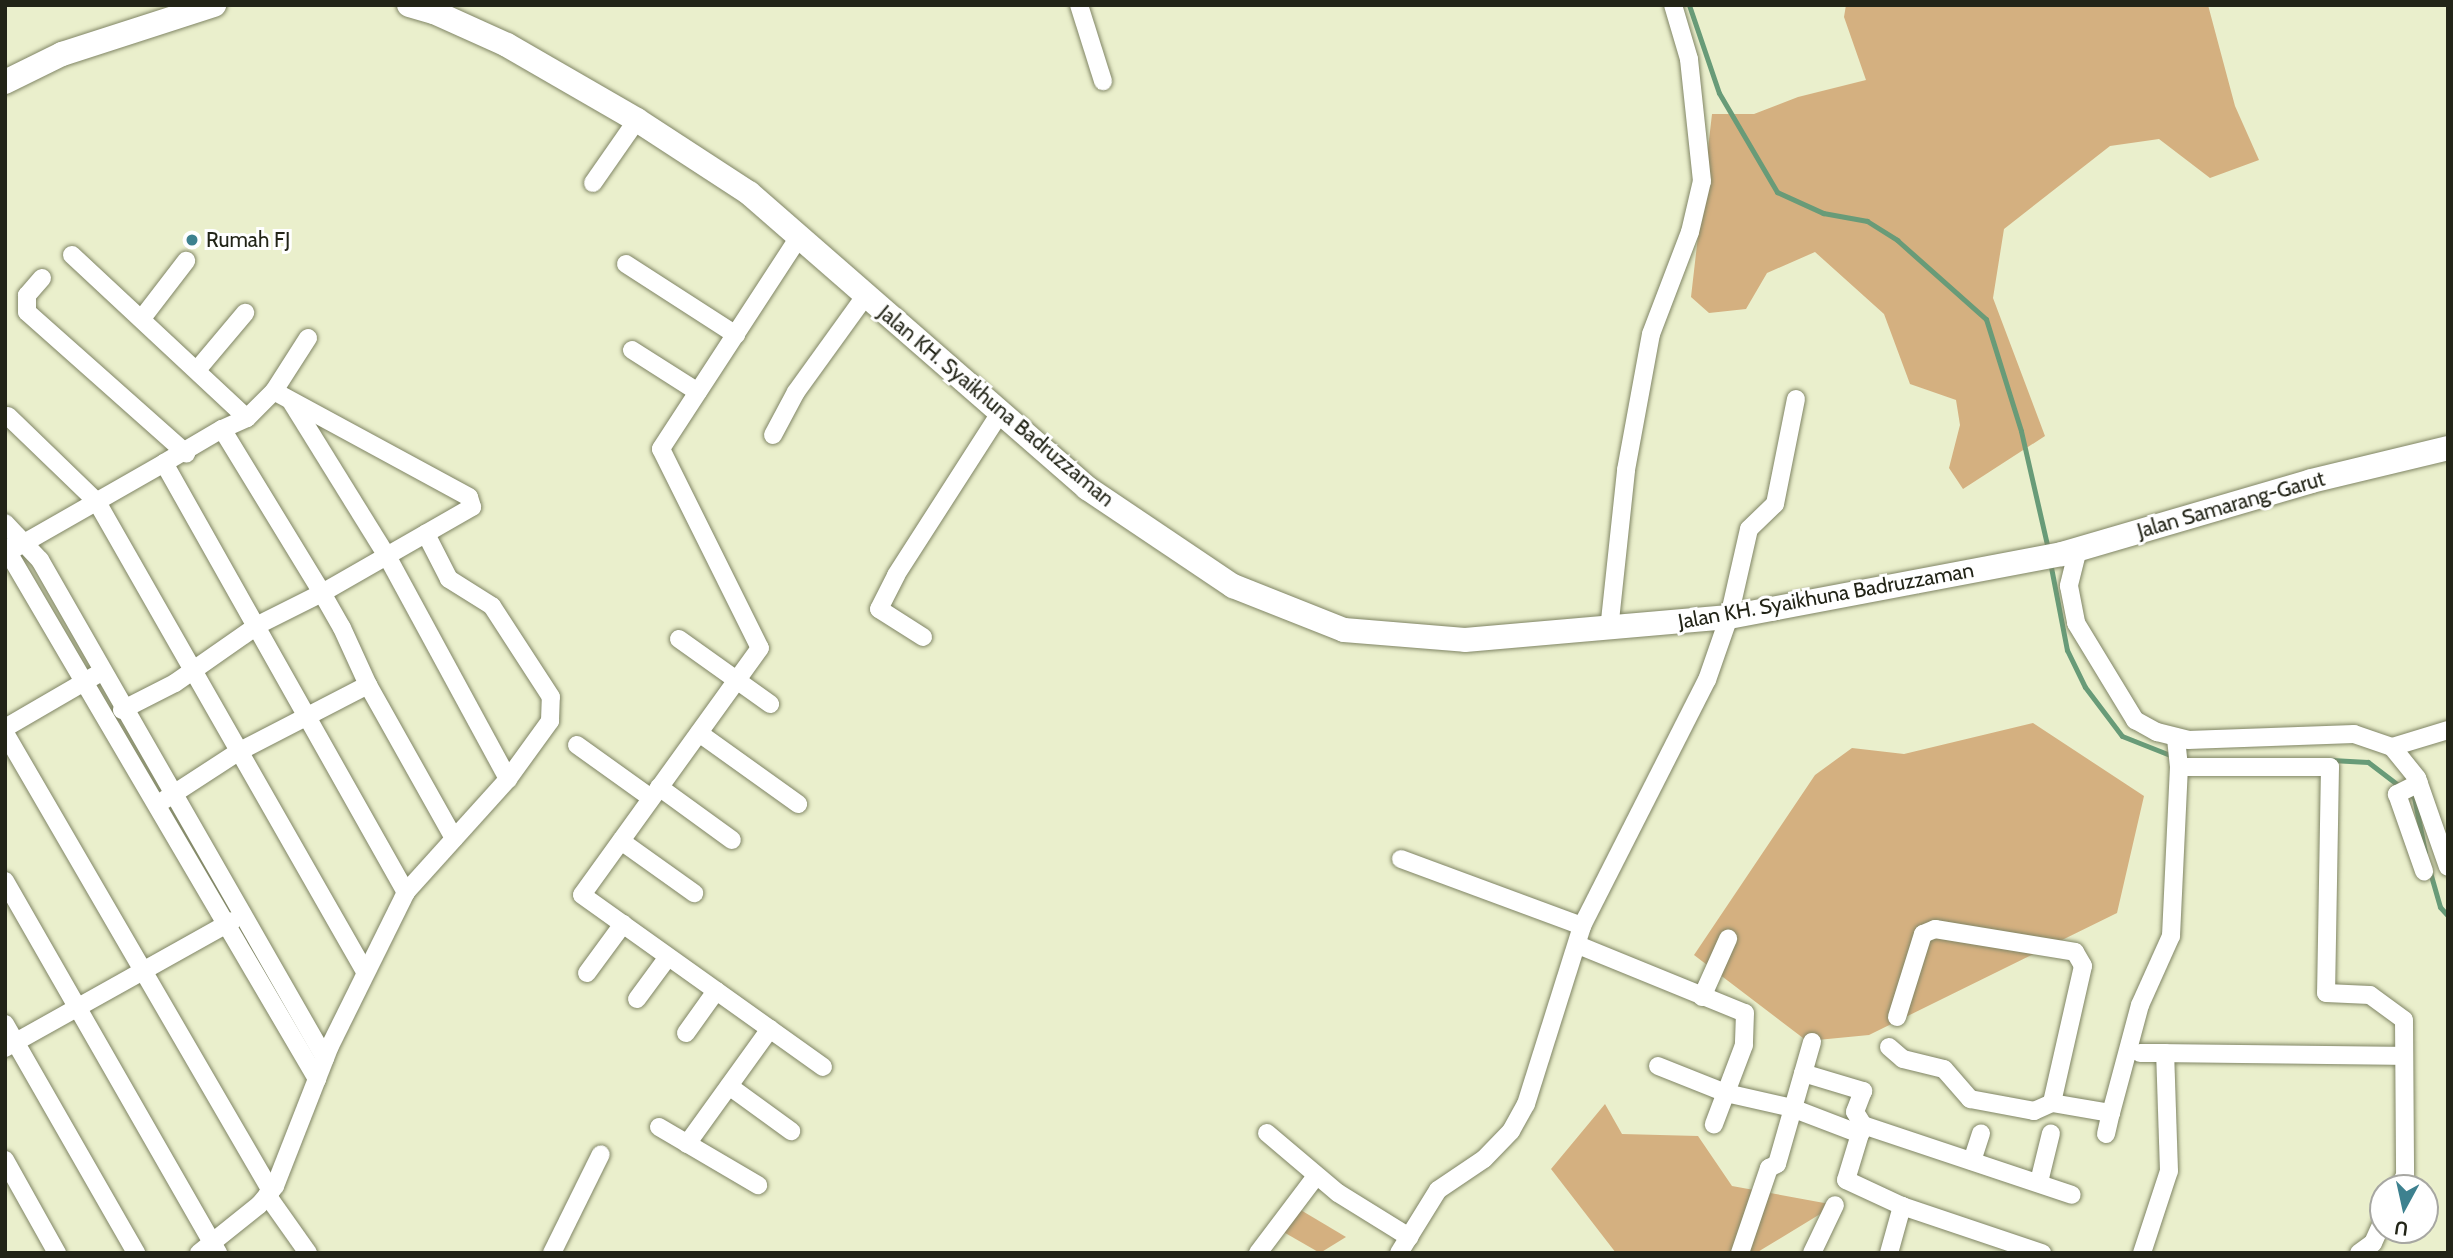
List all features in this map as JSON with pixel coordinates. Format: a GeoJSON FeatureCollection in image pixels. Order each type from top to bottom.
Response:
{"type":"FeatureCollection","features":[{"type":"Feature","properties":{"kind":"main road"},"geometry":{"type":"LineString","coordinates":[[5,82],[62,54],[214,5]]}},
{"type":"Feature","properties":{"kind":"main road","name":"Jalan KH. Syaikhuna Badruzzaman"},"geometry":{"type":"LineString","coordinates":[[408,5],[434,12],[507,45],[637,120],[749,193],[1087,488],[1222,579],[1344,630],[1455,640],[1609,630],[1729,617],[2015,564]]}},
{"type":"Feature","properties":{"kind":"main road","name":"Jalan Samarang-Garut"},"geometry":{"type":"LineString","coordinates":[[2015,564],[2070,552],[2311,481],[2448,448]]}},
{"type":"Feature","properties":{"kind":"street"},"geometry":{"type":"LineString","coordinates":[[1079,5],[1103,81]]}},
{"type":"Feature","properties":{"kind":"street"},"geometry":{"type":"LineString","coordinates":[[1609,630],[1626,470],[1651,334],[1690,232],[1702,181],[1689,59],[1673,5]]}},
{"type":"Feature","properties":{"kind":"street"},"geometry":{"type":"LineString","coordinates":[[593,183],[637,120]]}},
{"type":"Feature","properties":{"kind":"street"},"geometry":{"type":"LineString","coordinates":[[799,237],[661,449],[760,648],[582,895],[823,1068]]}},
{"type":"Feature","properties":{"kind":"street"},"geometry":{"type":"LineString","coordinates":[[72,255],[143,317],[247,418]]}},
{"type":"Feature","properties":{"kind":"street"},"geometry":{"type":"LineString","coordinates":[[143,317],[186,261]]}},
{"type":"Feature","properties":{"kind":"street"},"geometry":{"type":"LineString","coordinates":[[626,264],[736,335]]}},
{"type":"Feature","properties":{"kind":"street"},"geometry":{"type":"LineString","coordinates":[[43,278],[27,295],[27,312],[186,453]]}},
{"type":"Feature","properties":{"kind":"street"},"geometry":{"type":"LineString","coordinates":[[773,435],[796,392],[866,295]]}},
{"type":"Feature","properties":{"kind":"street"},"geometry":{"type":"LineString","coordinates":[[197,370],[245,313]]}},
{"type":"Feature","properties":{"kind":"street"},"geometry":{"type":"LineString","coordinates":[[13,546],[186,453],[222,429],[247,418],[274,391],[308,338]]}},
{"type":"Feature","properties":{"kind":"street"},"geometry":{"type":"LineString","coordinates":[[632,350],[698,392]]}},
{"type":"Feature","properties":{"kind":"street"},"geometry":{"type":"LineString","coordinates":[[122,710],[191,671],[258,625],[469,512],[472,502],[469,497],[274,391]]}},
{"type":"Feature","properties":{"kind":"street"},"geometry":{"type":"LineString","coordinates":[[290,400],[387,556],[508,779]]}},
{"type":"Feature","properties":{"kind":"street"},"geometry":{"type":"LineString","coordinates":[[1399,1253],[1438,1190],[1484,1159],[1511,1131],[1526,1104],[1582,926],[1707,680],[1729,617],[1749,530],[1777,498],[1796,400]]}},
{"type":"Feature","properties":{"kind":"street"},"geometry":{"type":"LineString","coordinates":[[923,637],[879,609],[896,575],[1000,413]]}},
{"type":"Feature","properties":{"kind":"street"},"geometry":{"type":"LineString","coordinates":[[8,416],[97,502],[364,970]]}},
{"type":"Feature","properties":{"kind":"street"},"geometry":{"type":"LineString","coordinates":[[222,429],[322,593],[368,685],[454,838]]}},
{"type":"Feature","properties":{"kind":"street"},"geometry":{"type":"LineString","coordinates":[[164,463],[258,625],[406,892]]}},
{"type":"Feature","properties":{"kind":"street"},"geometry":{"type":"LineString","coordinates":[[5,523],[13,546],[94,676],[156,806],[317,1079]]}},
{"type":"Feature","properties":{"kind":"street"},"geometry":{"type":"LineString","coordinates":[[5,881],[210,1250],[269,1193],[364,970],[406,892],[508,779],[550,720],[551,697],[492,606],[449,579],[426,534]]}},
{"type":"Feature","properties":{"kind":"street"},"geometry":{"type":"LineString","coordinates":[[2070,552],[2069,586],[2076,623],[2135,720],[2178,741],[2354,734],[2392,747],[2448,730]]}},
{"type":"Feature","properties":{"kind":"street"},"geometry":{"type":"LineString","coordinates":[[679,639],[771,704]]}},
{"type":"Feature","properties":{"kind":"street"},"geometry":{"type":"LineString","coordinates":[[94,676],[122,710],[325,1058]]}},
{"type":"Feature","properties":{"kind":"street"},"geometry":{"type":"LineString","coordinates":[[5,728],[94,676]]}},
{"type":"Feature","properties":{"kind":"street"},"geometry":{"type":"LineString","coordinates":[[156,806],[238,752],[368,685]]}},
{"type":"Feature","properties":{"kind":"street"},"geometry":{"type":"LineString","coordinates":[[5,733],[269,1193],[305,1247],[324,1253]]}},
{"type":"Feature","properties":{"kind":"street"},"geometry":{"type":"LineString","coordinates":[[699,733],[798,804]]}},
{"type":"Feature","properties":{"kind":"street"},"geometry":{"type":"LineString","coordinates":[[2106,1134],[2140,1005],[2171,936],[2178,741]]}},
{"type":"Feature","properties":{"kind":"street"},"geometry":{"type":"LineString","coordinates":[[577,745],[732,840]]}},
{"type":"Feature","properties":{"kind":"street"},"geometry":{"type":"LineString","coordinates":[[2392,747],[2448,867]]}},
{"type":"Feature","properties":{"kind":"street"},"geometry":{"type":"LineString","coordinates":[[2179,767],[2330,767],[2326,993],[2370,995],[2403,1020],[2405,1174]]}},
{"type":"Feature","properties":{"kind":"street"},"geometry":{"type":"LineString","coordinates":[[2410,787],[2424,872]]}},
{"type":"Feature","properties":{"kind":"street"},"geometry":{"type":"LineString","coordinates":[[621,841],[694,893]]}},
{"type":"Feature","properties":{"kind":"street"},"geometry":{"type":"LineString","coordinates":[[1401,859],[1582,926]]}},
{"type":"Feature","properties":{"kind":"street"},"geometry":{"type":"LineString","coordinates":[[10,1045],[223,923],[243,918]]}},
{"type":"Feature","properties":{"kind":"street"},"geometry":{"type":"LineString","coordinates":[[587,973],[622,924]]}},
{"type":"Feature","properties":{"kind":"street"},"geometry":{"type":"LineString","coordinates":[[1897,1017],[1923,934],[1935,929],[2075,952],[2083,966],[2052,1103]]}},
{"type":"Feature","properties":{"kind":"street"},"geometry":{"type":"LineString","coordinates":[[1703,997],[1728,939]]}},
{"type":"Feature","properties":{"kind":"street"},"geometry":{"type":"LineString","coordinates":[[1578,944],[1745,1013],[1744,1045],[1714,1124]]}},
{"type":"Feature","properties":{"kind":"street"},"geometry":{"type":"LineString","coordinates":[[637,999],[668,957]]}},
{"type":"Feature","properties":{"kind":"street"},"geometry":{"type":"LineString","coordinates":[[686,1033],[716,991]]}},
{"type":"Feature","properties":{"kind":"street"},"geometry":{"type":"LineString","coordinates":[[5,1024],[10,1045],[136,1253]]}},
{"type":"Feature","properties":{"kind":"street"},"geometry":{"type":"LineString","coordinates":[[687,1144],[770,1029]]}},
{"type":"Feature","properties":{"kind":"street"},"geometry":{"type":"LineString","coordinates":[[1740,1253],[1769,1168],[1777,1164],[1812,1042]]}},
{"type":"Feature","properties":{"kind":"street"},"geometry":{"type":"LineString","coordinates":[[1888,1047],[1903,1059],[1944,1069],[1970,1099],[2034,1111],[2052,1103],[2112,1114]]}},
{"type":"Feature","properties":{"kind":"street"},"geometry":{"type":"LineString","coordinates":[[2140,1053],[2403,1056]]}},
{"type":"Feature","properties":{"kind":"street"},"geometry":{"type":"LineString","coordinates":[[2142,1253],[2169,1171],[2165,1053]]}},
{"type":"Feature","properties":{"kind":"street"},"geometry":{"type":"LineString","coordinates":[[1658,1066],[1726,1093],[1792,1108],[1972,1161],[2072,1195]]}},
{"type":"Feature","properties":{"kind":"street"},"geometry":{"type":"LineString","coordinates":[[1802,1073],[1863,1091],[1855,1112],[1862,1129],[1846,1180],[1812,1253]]}},
{"type":"Feature","properties":{"kind":"street"},"geometry":{"type":"LineString","coordinates":[[729,1086],[790,1131]]}},
{"type":"Feature","properties":{"kind":"street"},"geometry":{"type":"LineString","coordinates":[[659,1127],[758,1185]]}},
{"type":"Feature","properties":{"kind":"street"},"geometry":{"type":"LineString","coordinates":[[1267,1133],[1317,1176],[1409,1237]]}},
{"type":"Feature","properties":{"kind":"street"},"geometry":{"type":"LineString","coordinates":[[1972,1161],[1981,1133]]}},
{"type":"Feature","properties":{"kind":"street"},"geometry":{"type":"LineString","coordinates":[[2039,1182],[2051,1133]]}},
{"type":"Feature","properties":{"kind":"street"},"geometry":{"type":"LineString","coordinates":[[552,1253],[601,1154]]}},
{"type":"Feature","properties":{"kind":"street"},"geometry":{"type":"LineString","coordinates":[[5,1160],[58,1253]]}},
{"type":"Feature","properties":{"kind":"street"},"geometry":{"type":"LineString","coordinates":[[1258,1253],[1317,1176]]}},
{"type":"Feature","properties":{"kind":"street"},"geometry":{"type":"LineString","coordinates":[[1846,1180],[1902,1206],[2042,1253]]}},
{"type":"Feature","properties":{"kind":"street"},"geometry":{"type":"LineString","coordinates":[[1889,1253],[1902,1206]]}},
{"type":"Feature","properties":{"kind":"shaded area"},"geometry":{"type":"Polygon","coordinates":[[[1846,5],[2208,5],[2235,106],[2259,160],[2210,178],[2159,139],[2110,146],[2004,229],[1993,298],[2045,436],[1963,489],[1949,468],[1960,425],[1956,400],[1910,384],[1884,314],[1815,252],[1767,273],[1746,309],[1709,313],[1691,297],[1712,114],[1754,114],[1798,97],[1866,80],[1844,17],[1846,5]]]}},
{"type":"Feature","properties":{"kind":"shaded area"},"geometry":{"type":"Polygon","coordinates":[[[2033,723],[2144,796],[2117,913],[1869,1035],[1807,1041],[1694,955],[1815,775],[1852,748],[1904,754],[2033,723]]]}},
{"type":"Feature","properties":{"kind":"shaded area"},"geometry":{"type":"Polygon","coordinates":[[[1605,1104],[1622,1134],[1698,1136],[1732,1186],[1835,1205],[1756,1253],[1616,1253],[1551,1169],[1605,1104]]]}},
{"type":"Feature","properties":{"kind":"shaded area"},"geometry":{"type":"Polygon","coordinates":[[[1299,1209],[1346,1237],[1320,1253],[1280,1230],[1299,1209]]]}},
{"type":"Feature","properties":{"kind":"waterway"},"geometry":{"type":"LineString","coordinates":[[1689,5],[1719,93],[1777,192],[1823,213],[1867,221],[1897,240],[1986,319],[2021,431],[2048,549]]}},
{"type":"Feature","properties":{"kind":"waterway"},"geometry":{"type":"LineString","coordinates":[[2050,562],[2067,650],[2085,687],[2122,736],[2175,757]]}},
{"type":"Feature","properties":{"kind":"waterway"},"geometry":{"type":"LineString","coordinates":[[2331,760],[2368,762],[2414,797],[2425,852]]}},
{"type":"Feature","properties":{"kind":"waterway"},"geometry":{"type":"LineString","coordinates":[[2430,872],[2440,907],[2448,916]]}},
{"type":"Feature","properties":{"kind":"place","name":"Rumah FJ"},"geometry":{"type":"Point","coordinates":[192,240]}}]}
